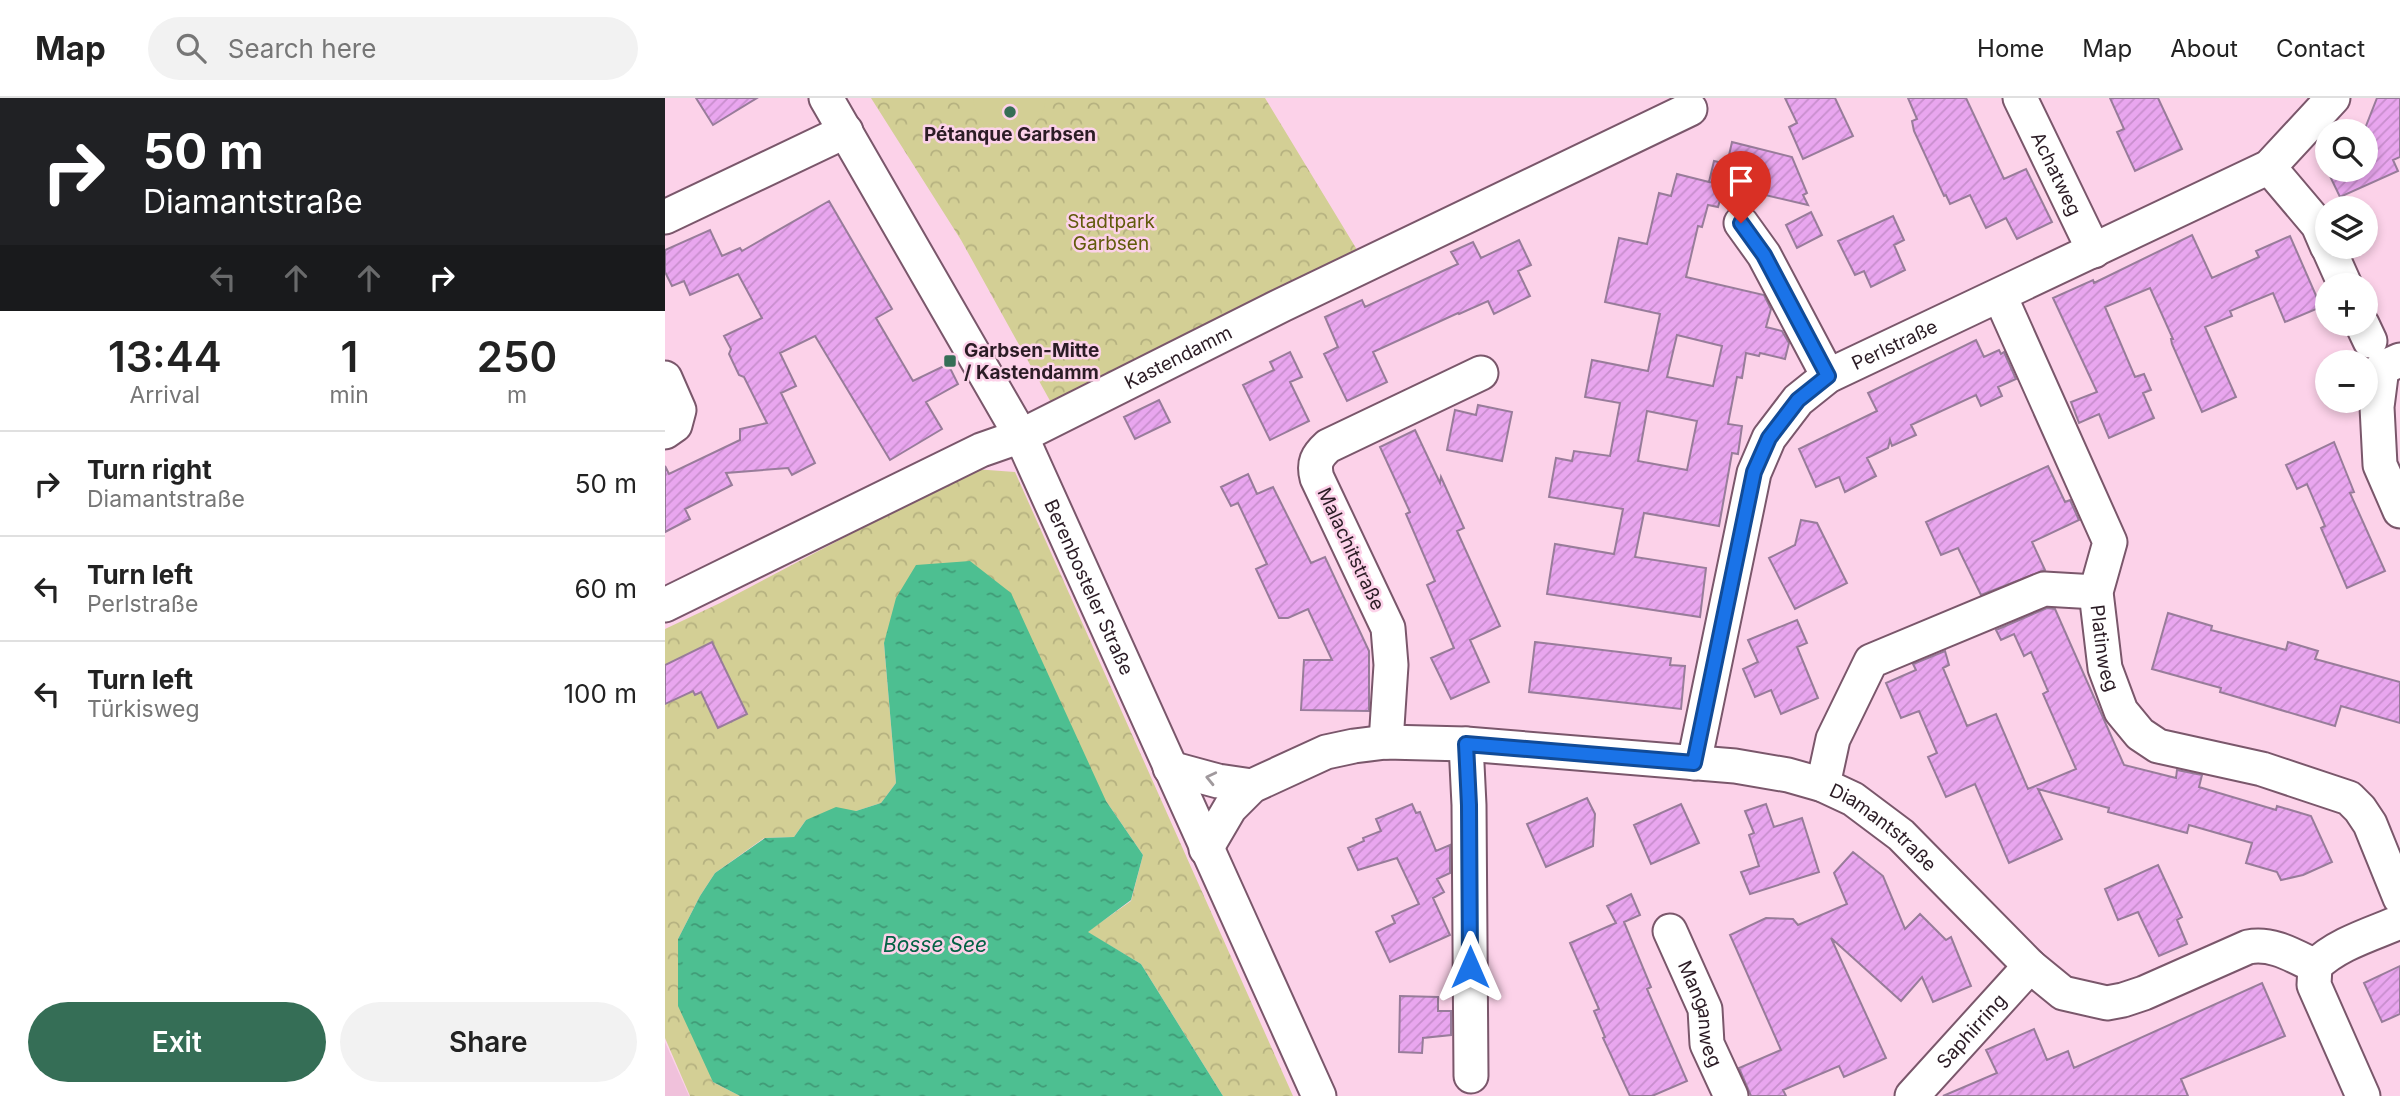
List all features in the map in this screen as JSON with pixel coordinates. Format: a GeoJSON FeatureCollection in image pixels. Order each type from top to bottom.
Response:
{"type":"FeatureCollection","features":[{"type":"Feature","properties":{"kind":"street","name":"Berenbosteler Straße"},"geometry":{"type":"LineString","coordinates":[[826,98],[1021,436],[1319,1096]]}},
{"type":"Feature","properties":{"kind":"street","name":"Achatweg"},"geometry":{"type":"LineString","coordinates":[[2020,98],[2094,251]]}},
{"type":"Feature","properties":{"kind":"street","name":"Perlstraße"},"geometry":{"type":"LineString","coordinates":[[1694,763],[1754,472],[1769,438],[1798,400],[1828,376],[2269,167],[2333,98]]}},
{"type":"Feature","properties":{"kind":"street","name":"Kastendamm"},"geometry":{"type":"LineString","coordinates":[[665,605],[981,450],[1021,436],[1282,305],[1690,109]]}},
{"type":"Feature","properties":{"kind":"street"},"geometry":{"type":"LineString","coordinates":[[665,217],[846,131]]}},
{"type":"Feature","properties":{"kind":"street"},"geometry":{"type":"LineString","coordinates":[[2269,167],[2315,221]]}},
{"type":"Feature","properties":{"kind":"street"},"geometry":{"type":"LineString","coordinates":[[1741,223],[1764,255],[1828,376]]}},
{"type":"Feature","properties":{"kind":"street"},"geometry":{"type":"LineString","coordinates":[[2000,296],[2110,542],[2096,592]]}},
{"type":"Feature","properties":{"kind":"street"},"geometry":{"type":"LineString","coordinates":[[2400,360],[2382,368],[2377,407],[2380,465],[2400,511]]}},
{"type":"Feature","properties":{"kind":"street","name":"Malachitstraße"},"geometry":{"type":"LineString","coordinates":[[1386,742],[1391,665],[1388,628],[1317,478],[1314,466],[1319,455],[1328,446],[1481,373]]}},
{"type":"Feature","properties":{"kind":"street"},"geometry":{"type":"LineString","coordinates":[[665,379],[680,410],[675,425],[665,432]]}},
{"type":"Feature","properties":{"kind":"street","name":"Platinweg"},"geometry":{"type":"LineString","coordinates":[[1823,785],[1833,739],[1871,661],[2044,589],[2096,592],[2105,668],[2121,711],[2140,734],[2158,746],[2262,769],[2349,797],[2370,824],[2400,898]]}},
{"type":"Feature","properties":{"kind":"street","name":"Diamantstraße"},"geometry":{"type":"LineString","coordinates":[[1206,849],[1230,808],[1252,786],[1327,752],[1354,746],[1386,742],[1466,744],[1694,763],[1788,775],[1823,785],[1853,799],[1901,835],[2030,966],[2063,993],[2107,1003],[2144,993],[2248,947],[2260,945],[2291,954],[2315,966]]}},
{"type":"Feature","properties":{"kind":"street"},"geometry":{"type":"LineString","coordinates":[[1466,744],[1471,1076]]}},
{"type":"Feature","properties":{"kind":"street"},"geometry":{"type":"LineString","coordinates":[[1170,768],[1252,786]]}},
{"type":"Feature","properties":{"kind":"street"},"geometry":{"type":"LineString","coordinates":[[2363,1096],[2314,985],[2315,966],[2324,957],[2347,944],[2400,922]]}},
{"type":"Feature","properties":{"kind":"street","name":"Manganweg"},"geometry":{"type":"LineString","coordinates":[[1670,931],[1705,1009],[1707,1044],[1731,1096]]}},
{"type":"Feature","properties":{"kind":"street","name":"Saphirring"},"geometry":{"type":"LineString","coordinates":[[1912,1096],[2030,966]]}},
{"type":"Feature","properties":{"kind":"shaded area"},"geometry":{"type":"Polygon","coordinates":[[[665,1042],[689,1096],[665,1096],[665,1042]]]}},
{"type":"Feature","properties":{"kind":"green space","name":"Stadtpark Garbsen"},"geometry":{"type":"Polygon","coordinates":[[[871,98],[1265,98],[1362,258],[1054,408],[961,240],[871,98]]]}},
{"type":"Feature","properties":{"kind":"green space","name":"Pétanque Garbsen"},"geometry":{"type":"Polygon","coordinates":[[[973,98],[1046,98],[1042,114],[1033,125],[1022,132],[1009,134],[997,132],[985,125],[977,114],[973,98]]]}},
{"type":"Feature","properties":{"kind":"green space"},"geometry":{"type":"Polygon","coordinates":[[[974,469],[1015,472],[1293,1096],[1223,1096],[1141,964],[1087,932],[1131,901],[1143,855],[1106,801],[884,643],[896,783],[881,803],[856,811],[806,820],[794,837],[764,838],[715,873],[678,939],[713,1082],[740,1096],[690,1096],[665,1038],[665,629],[720,603],[974,469]]]}},
{"type":"Feature","properties":{"kind":"water","name":"Bosse See"},"geometry":{"type":"Polygon","coordinates":[[[970,561],[1011,593],[1106,801],[1143,855],[1131,900],[1088,932],[1141,964],[1223,1096],[740,1096],[713,1082],[678,1006],[678,939],[715,873],[765,838],[794,837],[806,820],[836,807],[856,811],[881,803],[896,783],[884,643],[896,598],[916,565],[970,561]]]}},
{"type":"Feature","properties":{"kind":"building"},"geometry":{"type":"Polygon","coordinates":[[[696,98],[757,98],[713,125],[696,98]]]}},
{"type":"Feature","properties":{"kind":"building"},"geometry":{"type":"Polygon","coordinates":[[[1785,98],[1835,98],[1853,136],[1803,159],[1789,127],[1797,123],[1785,98]]]}},
{"type":"Feature","properties":{"kind":"building"},"geometry":{"type":"Polygon","coordinates":[[[1908,98],[1966,98],[2004,179],[2026,169],[2052,222],[2017,239],[2006,218],[1986,228],[1970,195],[1950,204],[1914,131],[1912,121],[1917,119],[1908,98]]]}},
{"type":"Feature","properties":{"kind":"building"},"geometry":{"type":"Polygon","coordinates":[[[2110,98],[2158,98],[2182,149],[2135,171],[2117,132],[2124,129],[2110,98]]]}},
{"type":"Feature","properties":{"kind":"building"},"geometry":{"type":"Polygon","coordinates":[[[2377,98],[2400,98],[2400,157],[2393,160],[2398,171],[2378,180],[2378,119],[2369,119],[2377,98]]]}},
{"type":"Feature","properties":{"kind":"building"},"geometry":{"type":"Polygon","coordinates":[[[1732,142],[1792,157],[1807,193],[1803,195],[1808,205],[1710,182],[1724,186],[1718,207],[1708,205],[1702,227],[1698,226],[1686,277],[1764,295],[1771,309],[1766,327],[1782,331],[1789,343],[1785,359],[1760,353],[1759,356],[1746,353],[1742,378],[1737,377],[1728,424],[1742,426],[1738,454],[1732,453],[1719,526],[1644,513],[1635,557],[1706,568],[1700,617],[1547,594],[1555,544],[1614,554],[1623,509],[1549,497],[1556,458],[1572,461],[1574,451],[1610,456],[1620,403],[1585,397],[1592,360],[1648,371],[1660,314],[1605,302],[1619,238],[1647,244],[1659,193],[1671,196],[1677,174],[1709,182],[1714,161],[1727,164],[1732,142]],[[1677,335],[1667,377],[1713,386],[1722,346],[1677,335]],[[1647,411],[1638,461],[1687,470],[1697,421],[1647,411]]]}},
{"type":"Feature","properties":{"kind":"building"},"geometry":{"type":"Polygon","coordinates":[[[2333,182],[2373,182],[2342,196],[2340,196],[2333,182]]]}},
{"type":"Feature","properties":{"kind":"building"},"geometry":{"type":"Polygon","coordinates":[[[829,201],[892,309],[876,318],[913,381],[948,364],[958,384],[926,402],[942,429],[890,460],[815,336],[780,353],[796,386],[781,393],[815,463],[792,475],[788,468],[726,473],[732,485],[685,509],[690,519],[665,532],[665,466],[669,474],[740,440],[740,429],[767,423],[744,377],[739,375],[724,336],[762,318],[738,274],[690,295],[684,281],[672,286],[665,272],[665,250],[710,230],[722,256],[740,248],[742,251],[829,201]]]}},
{"type":"Feature","properties":{"kind":"building"},"geometry":{"type":"Polygon","coordinates":[[[1811,212],[1822,235],[1797,248],[1786,225],[1811,212]]]}},
{"type":"Feature","properties":{"kind":"building"},"geometry":{"type":"Polygon","coordinates":[[[1893,216],[1904,240],[1894,245],[1905,270],[1871,287],[1864,271],[1855,275],[1838,241],[1893,216]]]}},
{"type":"Feature","properties":{"kind":"building"},"geometry":{"type":"Polygon","coordinates":[[[2192,235],[2212,278],[2259,257],[2256,251],[2290,236],[2315,293],[2315,310],[2285,322],[2273,293],[2230,311],[2232,316],[2205,327],[2236,397],[2202,412],[2150,288],[2105,307],[2135,377],[2144,374],[2151,390],[2143,393],[2154,418],[2109,438],[2099,414],[2079,423],[2071,402],[2097,392],[2053,298],[2093,280],[2094,283],[2192,235]]]}},
{"type":"Feature","properties":{"kind":"building"},"geometry":{"type":"Polygon","coordinates":[[[1519,240],[1531,265],[1518,271],[1530,296],[1494,314],[1488,301],[1373,352],[1387,382],[1347,401],[1324,354],[1338,347],[1325,317],[1362,300],[1365,307],[1458,264],[1451,252],[1473,242],[1481,258],[1519,240]]]}},
{"type":"Feature","properties":{"kind":"building"},"geometry":{"type":"Polygon","coordinates":[[[1976,340],[1984,357],[1999,350],[2001,354],[2004,352],[2016,379],[1998,387],[2002,396],[1981,406],[1976,395],[1911,425],[1916,435],[1892,446],[1890,440],[1888,448],[1867,458],[1876,476],[1845,492],[1839,477],[1816,487],[1799,449],[1877,411],[1868,393],[1976,340]]]}},
{"type":"Feature","properties":{"kind":"building"},"geometry":{"type":"Polygon","coordinates":[[[1290,352],[1302,377],[1290,382],[1309,421],[1270,440],[1243,385],[1274,370],[1270,362],[1290,352]]]}},
{"type":"Feature","properties":{"kind":"building"},"geometry":{"type":"Polygon","coordinates":[[[1159,400],[1170,422],[1135,439],[1124,417],[1159,400]]]}},
{"type":"Feature","properties":{"kind":"building"},"geometry":{"type":"Polygon","coordinates":[[[1478,405],[1512,412],[1502,461],[1447,450],[1455,410],[1476,415],[1478,405]]]}},
{"type":"Feature","properties":{"kind":"building"},"geometry":{"type":"Polygon","coordinates":[[[1415,430],[1440,483],[1441,477],[1464,528],[1457,531],[1500,626],[1470,640],[1489,682],[1451,699],[1431,658],[1454,648],[1427,585],[1435,581],[1406,514],[1410,512],[1380,447],[1415,430]]]}},
{"type":"Feature","properties":{"kind":"building"},"geometry":{"type":"Polygon","coordinates":[[[2334,442],[2354,492],[2350,493],[2385,571],[2347,588],[2321,528],[2325,526],[2307,484],[2297,489],[2286,465],[2334,442]]]}},
{"type":"Feature","properties":{"kind":"building"},"geometry":{"type":"Polygon","coordinates":[[[2048,466],[2065,502],[2070,500],[2079,520],[2032,542],[2045,570],[1981,595],[1958,548],[1941,555],[1926,522],[2048,466]]]}},
{"type":"Feature","properties":{"kind":"building"},"geometry":{"type":"Polygon","coordinates":[[[1248,474],[1257,494],[1273,487],[1311,563],[1325,557],[1369,651],[1369,711],[1301,710],[1304,660],[1332,660],[1308,609],[1288,618],[1279,618],[1256,569],[1267,564],[1238,503],[1231,506],[1221,487],[1248,474]]]}},
{"type":"Feature","properties":{"kind":"building"},"geometry":{"type":"Polygon","coordinates":[[[1801,520],[1817,523],[1847,583],[1795,609],[1769,558],[1795,545],[1801,520]]]}},
{"type":"Feature","properties":{"kind":"building"},"geometry":{"type":"Polygon","coordinates":[[[2047,608],[2055,609],[2124,765],[2176,778],[2177,770],[2202,775],[2199,787],[2276,810],[2277,806],[2311,816],[2332,862],[2303,875],[2281,880],[2277,872],[2246,863],[2252,843],[2189,825],[2187,833],[2108,812],[2109,808],[2038,789],[2062,839],[2009,863],[1975,784],[1946,797],[1928,757],[1937,753],[1919,711],[1901,718],[1886,683],[1916,670],[1913,664],[1945,651],[1949,665],[1943,668],[1967,726],[1996,714],[2028,789],[2076,769],[2043,694],[2048,691],[2031,652],[2024,656],[2014,634],[2001,640],[1996,630],[2047,608]]]}},
{"type":"Feature","properties":{"kind":"building"},"geometry":{"type":"Polygon","coordinates":[[[2168,613],[2212,626],[2211,630],[2286,650],[2288,642],[2318,651],[2315,659],[2400,682],[2400,723],[2341,706],[2335,726],[2220,692],[2221,688],[2152,669],[2168,613]]]}},
{"type":"Feature","properties":{"kind":"building"},"geometry":{"type":"Polygon","coordinates":[[[1797,620],[1807,643],[1797,647],[1818,698],[1781,714],[1771,690],[1755,697],[1743,669],[1758,662],[1748,640],[1797,620]]]}},
{"type":"Feature","properties":{"kind":"building"},"geometry":{"type":"Polygon","coordinates":[[[712,642],[747,714],[718,728],[701,692],[695,695],[693,691],[665,704],[665,665],[712,642]]]}},
{"type":"Feature","properties":{"kind":"building"},"geometry":{"type":"Polygon","coordinates":[[[1535,642],[1671,658],[1670,665],[1685,666],[1681,709],[1529,692],[1535,642]]]}},
{"type":"Feature","properties":{"kind":"building"},"geometry":{"type":"Polygon","coordinates":[[[1587,798],[1595,814],[1593,846],[1546,867],[1527,824],[1587,798]]]}},
{"type":"Feature","properties":{"kind":"building"},"geometry":{"type":"Polygon","coordinates":[[[1412,804],[1416,813],[1420,812],[1436,851],[1450,845],[1450,873],[1437,879],[1444,892],[1433,898],[1450,935],[1390,962],[1376,932],[1395,923],[1392,916],[1419,904],[1397,858],[1358,870],[1348,848],[1381,831],[1376,819],[1412,804]]]}},
{"type":"Feature","properties":{"kind":"building"},"geometry":{"type":"Polygon","coordinates":[[[1681,804],[1699,843],[1651,864],[1634,825],[1681,804]]]}},
{"type":"Feature","properties":{"kind":"building"},"geometry":{"type":"Polygon","coordinates":[[[1766,804],[1774,827],[1802,818],[1819,872],[1750,894],[1741,872],[1759,866],[1749,835],[1754,833],[1745,811],[1766,804]]]}},
{"type":"Feature","properties":{"kind":"building"},"geometry":{"type":"Polygon","coordinates":[[[1853,852],[1883,876],[1905,929],[1920,914],[1946,940],[1951,937],[1971,986],[1933,1002],[1922,977],[1901,1001],[1831,938],[1886,1058],[1844,1077],[1839,1066],[1783,1090],[1786,1096],[1751,1096],[1739,1068],[1781,1050],[1730,935],[1766,918],[1793,919],[1798,925],[1847,904],[1834,873],[1853,852]]]}},
{"type":"Feature","properties":{"kind":"building"},"geometry":{"type":"Polygon","coordinates":[[[2158,865],[2182,917],[2177,920],[2187,944],[2159,956],[2138,912],[2118,920],[2105,889],[2158,865]]]}},
{"type":"Feature","properties":{"kind":"building"},"geometry":{"type":"Polygon","coordinates":[[[1631,894],[1640,915],[1624,922],[1651,987],[1647,989],[1687,1081],[1652,1096],[1630,1096],[1603,1038],[1605,1037],[1594,1011],[1599,1009],[1570,943],[1616,923],[1607,906],[1631,894]]]}},
{"type":"Feature","properties":{"kind":"building"},"geometry":{"type":"Polygon","coordinates":[[[2400,966],[2400,1014],[2382,1022],[2364,983],[2400,966]]]}},
{"type":"Feature","properties":{"kind":"building"},"geometry":{"type":"Polygon","coordinates":[[[2262,983],[2285,1036],[2181,1079],[2188,1096],[1943,1096],[1997,1073],[1986,1050],[2034,1029],[2047,1060],[2068,1051],[2074,1068],[2262,983]]]}},
{"type":"Feature","properties":{"kind":"building"},"geometry":{"type":"Polygon","coordinates":[[[1400,996],[1438,997],[1438,1011],[1451,1011],[1451,1035],[1423,1038],[1422,1053],[1399,1052],[1400,996]]]}},
{"type":"Feature","properties":{"kind":"place","name":"Pétanque Garbsen"},"geometry":{"type":"Point","coordinates":[1010,112]}},
{"type":"Feature","properties":{"kind":"place","name":"Garbsen-Mitte / Kastendamm"},"geometry":{"type":"Point","coordinates":[950,361]}},
{"type":"Feature","properties":{"kind":"route"},"geometry":{"type":"LineString","coordinates":[[1470,967],[1466,744],[1694,763],[1754,472],[1769,438],[1798,400],[1828,376],[1764,255],[1741,223]]}}]}
